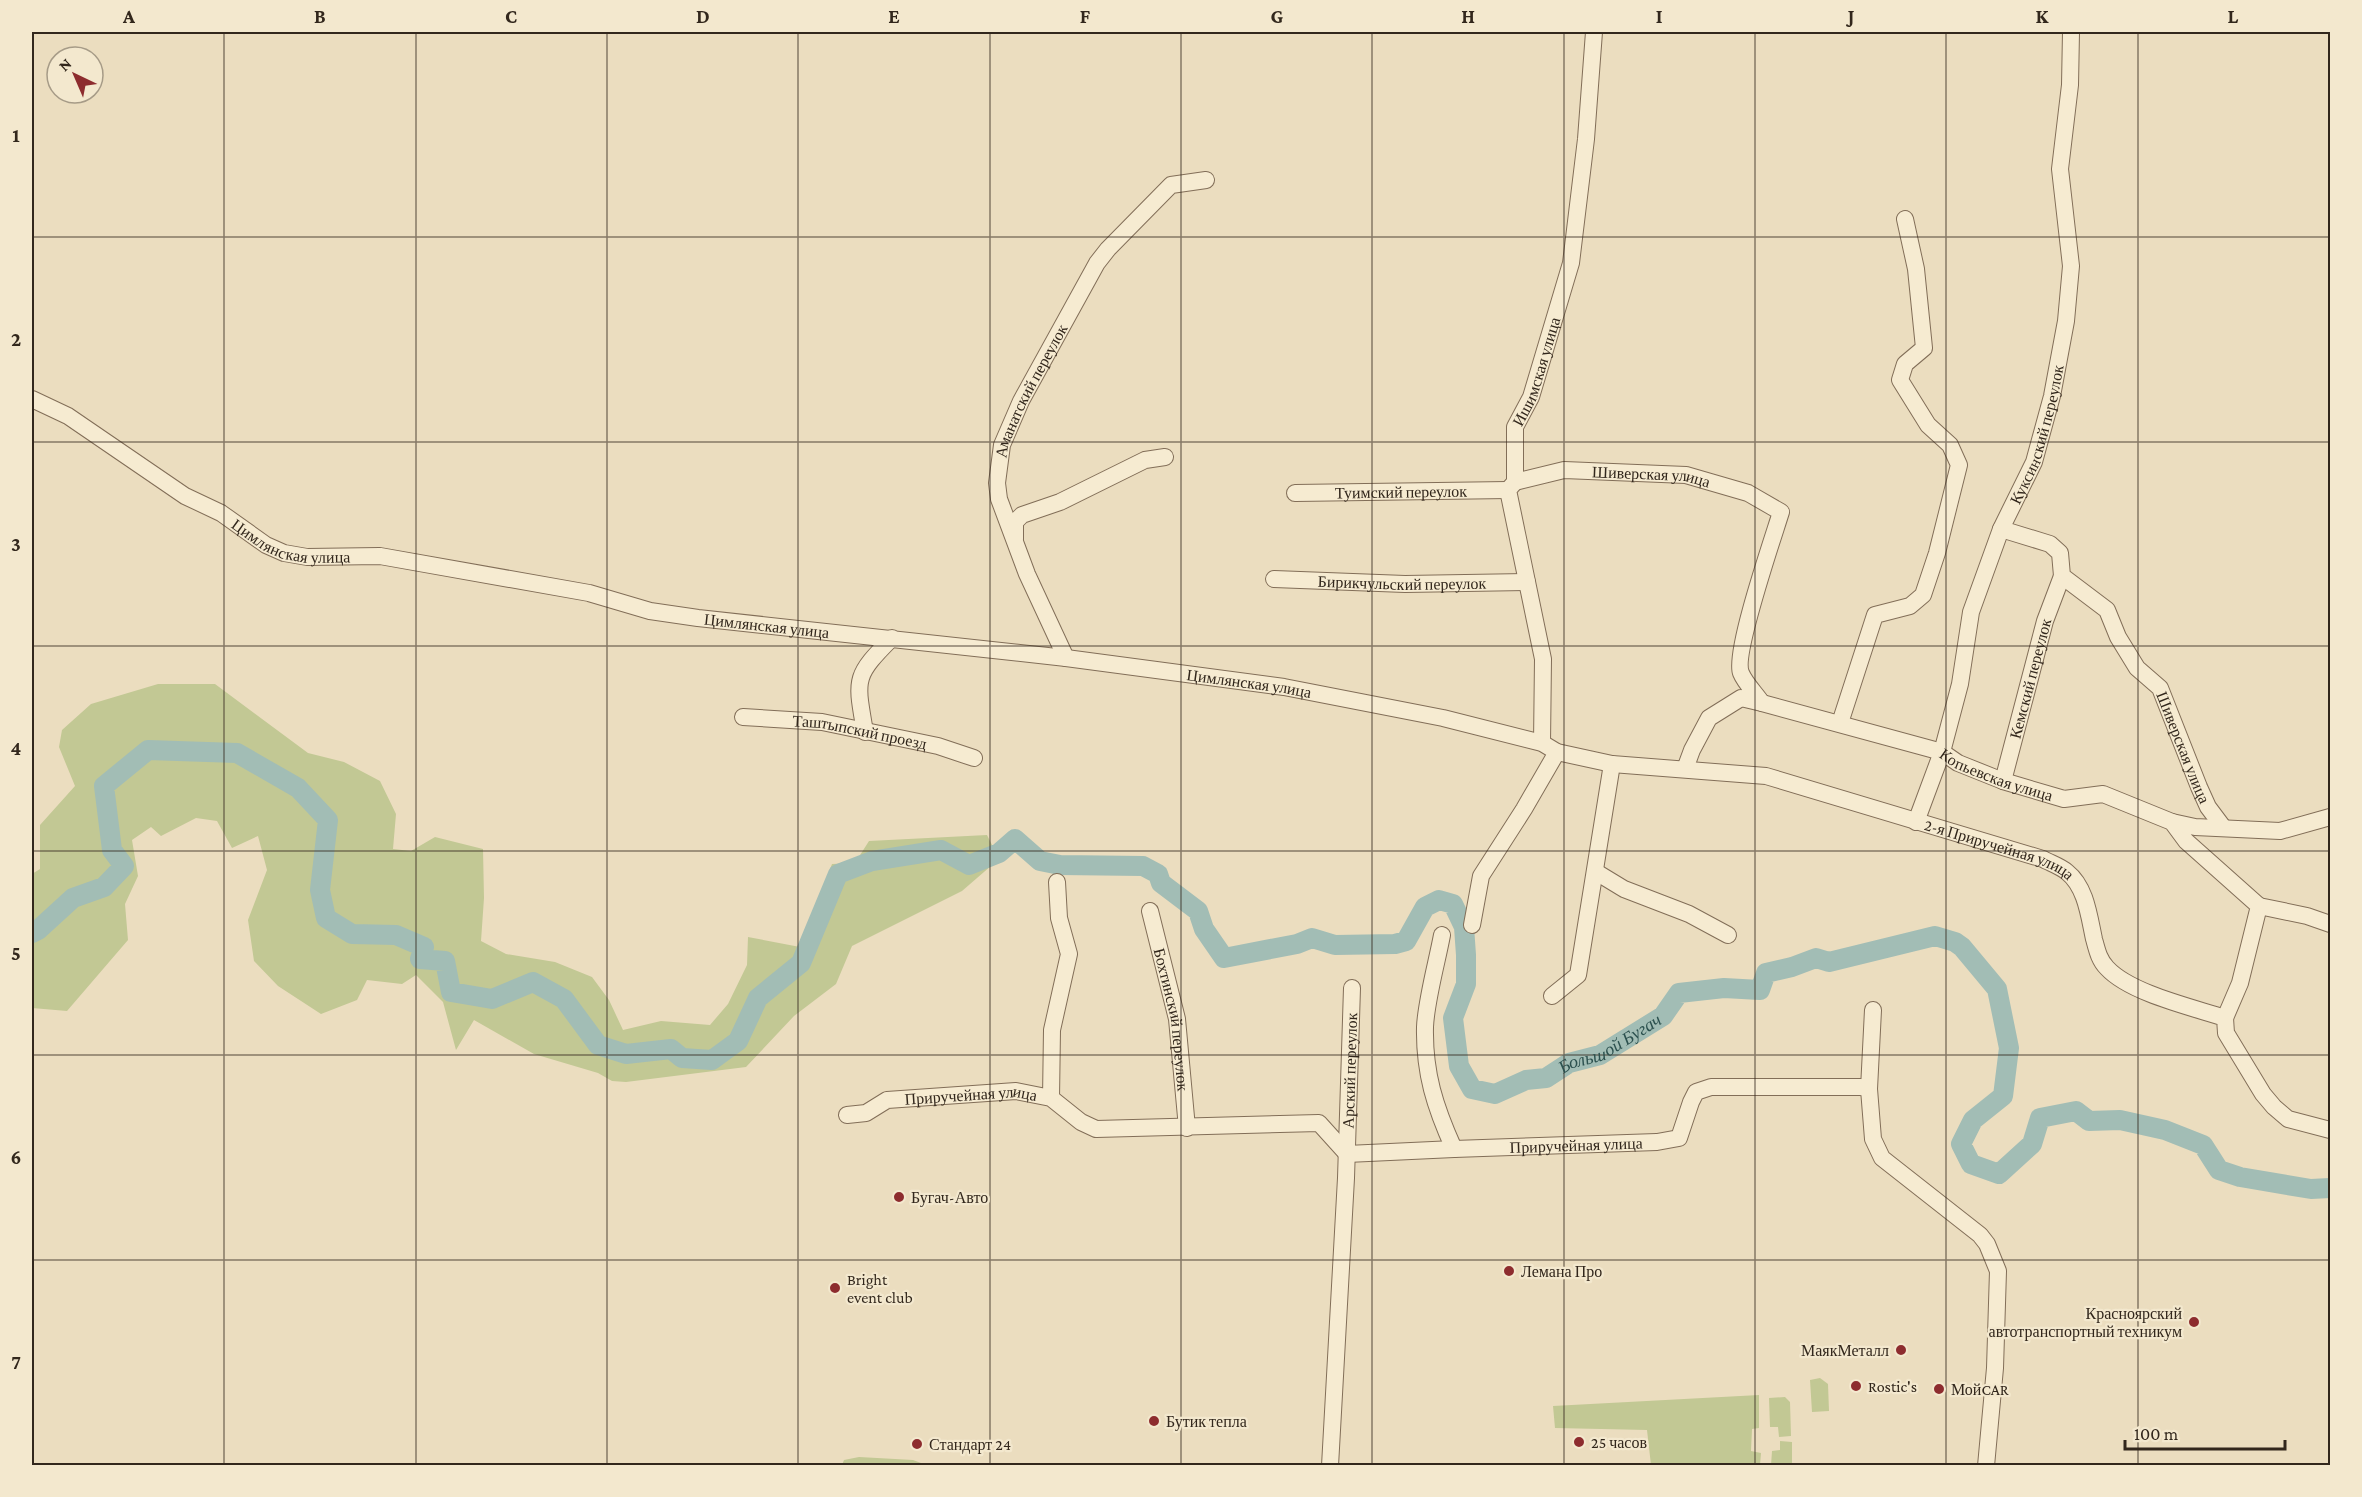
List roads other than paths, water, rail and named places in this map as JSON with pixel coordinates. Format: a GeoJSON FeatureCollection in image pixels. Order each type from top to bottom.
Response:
{"type":"FeatureCollection","features":[{"type":"Feature","properties":{"kind":"street","name":"Ишимская улица"},"geometry":{"type":"LineString","coordinates":[[1550,747],[1543,659],[1511,486],[1515,427],[1531,397],[1571,263],[1586,139],[1594,32]]}},
{"type":"Feature","properties":{"kind":"street","name":"Куксинский переулок"},"geometry":{"type":"LineString","coordinates":[[1916,822],[1942,752],[1960,684],[1971,612],[2001,529],[2034,462],[2052,396],[2066,321],[2071,266],[2060,169],[2070,86],[2071,32]]}},
{"type":"Feature","properties":{"kind":"street","name":"Аманатский переулок"},"geometry":{"type":"LineString","coordinates":[[1066,658],[1027,574],[999,499],[998,483],[1002,445],[1021,401],[1094,268],[1108,249],[1171,185],[1206,180]]}},
{"type":"Feature","properties":{"kind":"street"},"geometry":{"type":"LineString","coordinates":[[1840,723],[1875,615],[1910,606],[1923,595],[1959,465],[1950,445],[1929,424],[1900,380],[1905,364],[1924,348],[1916,269],[1905,219]]}},
{"type":"Feature","properties":{"kind":"street","name":"Цимлянская улица"},"geometry":{"type":"LineString","coordinates":[[32,399],[68,416],[185,496],[221,513],[266,545],[284,553],[307,557],[380,556],[589,593],[650,611],[698,618],[1066,658],[1284,687],[1443,718],[1550,747]]}},
{"type":"Feature","properties":{"kind":"street"},"geometry":{"type":"LineString","coordinates":[[1014,541],[1015,522],[1022,515],[1060,502],[1145,460],[1166,458]]}},
{"type":"Feature","properties":{"kind":"street","name":"Шиверская улица"},"geometry":{"type":"LineString","coordinates":[[1511,486],[1564,470],[1686,475],[1748,493],[1781,512],[1739,661],[1740,672],[1762,703]]}},
{"type":"Feature","properties":{"kind":"street","name":"Туимский переулок"},"geometry":{"type":"LineString","coordinates":[[1295,493],[1511,486]]}},
{"type":"Feature","properties":{"kind":"street"},"geometry":{"type":"LineString","coordinates":[[2001,529],[2050,544],[2060,552],[2062,576]]}},
{"type":"Feature","properties":{"kind":"street","name":"Шиверская улица"},"geometry":{"type":"LineString","coordinates":[[2062,576],[2107,610],[2118,638],[2137,668],[2160,688],[2208,807],[2223,827]]}},
{"type":"Feature","properties":{"kind":"street","name":"Кемский переулок"},"geometry":{"type":"LineString","coordinates":[[2003,781],[2045,621],[2062,576]]}},
{"type":"Feature","properties":{"kind":"street","name":"Бирикчульский переулок"},"geometry":{"type":"LineString","coordinates":[[1275,579],[1406,584],[1527,582]]}},
{"type":"Feature","properties":{"kind":"street"},"geometry":{"type":"LineString","coordinates":[[865,732],[858,682],[872,658],[892,638]]}},
{"type":"Feature","properties":{"kind":"street","name":"Копьевская улица"},"geometry":{"type":"LineString","coordinates":[[1685,770],[1692,750],[1709,718],[1741,698],[1942,752],[1958,763],[2003,781],[2064,799],[2103,794],[2172,822],[2186,841],[2259,906]]}},
{"type":"Feature","properties":{"kind":"street","name":"Таштыпский проезд"},"geometry":{"type":"LineString","coordinates":[[743,717],[822,722],[938,746],[974,758]]}},
{"type":"Feature","properties":{"kind":"street"},"geometry":{"type":"LineString","coordinates":[[1472,925],[1481,876],[1524,809],[1550,747]]}},
{"type":"Feature","properties":{"kind":"street","name":"2-я Приручейная улица"},"geometry":{"type":"LineString","coordinates":[[1550,747],[1612,764],[1766,776],[2043,859],[2066,871],[2078,883],[2086,904],[2099,958],[2107,969],[2143,991],[2225,1018]]}},
{"type":"Feature","properties":{"kind":"street"},"geometry":{"type":"LineString","coordinates":[[1552,996],[1578,975],[1612,764]]}},
{"type":"Feature","properties":{"kind":"street"},"geometry":{"type":"LineString","coordinates":[[2172,822],[2195,826],[2280,831],[2331,817]]}},
{"type":"Feature","properties":{"kind":"street"},"geometry":{"type":"LineString","coordinates":[[1596,872],[1624,889],[1689,914],[1728,935]]}},
{"type":"Feature","properties":{"kind":"street"},"geometry":{"type":"LineString","coordinates":[[1052,1098],[1052,1030],[1069,954],[1059,918],[1058,882]]}},
{"type":"Feature","properties":{"kind":"street"},"geometry":{"type":"LineString","coordinates":[[2331,924],[2307,916],[2259,906],[2240,983],[2225,1018],[2226,1033],[2263,1094],[2274,1107],[2288,1119],[2331,1130]]}},
{"type":"Feature","properties":{"kind":"street","name":"Бохтинский переулок"},"geometry":{"type":"LineString","coordinates":[[1150,911],[1177,1019],[1186,1128]]}},
{"type":"Feature","properties":{"kind":"street"},"geometry":{"type":"LineString","coordinates":[[1442,935],[1425,1025],[1427,1072],[1436,1109],[1454,1149]]}},
{"type":"Feature","properties":{"kind":"street","name":"Арский переулок"},"geometry":{"type":"LineString","coordinates":[[1330,1466],[1347,1154],[1352,988]]}},
{"type":"Feature","properties":{"kind":"street"},"geometry":{"type":"LineString","coordinates":[[1873,1010],[1869,1089],[1873,1139],[1882,1158],[1980,1235],[1998,1271],[1995,1368],[1986,1466]]}},
{"type":"Feature","properties":{"kind":"street","name":"Приручейная улица"},"geometry":{"type":"LineString","coordinates":[[847,1115],[866,1113],[887,1100],[1016,1091],[1052,1098],[1081,1122],[1096,1129],[1318,1123],[1347,1154],[1657,1142],[1679,1138],[1696,1092],[1712,1087],[1860,1087],[1869,1089]]}},
{"type":"Feature","properties":{"kind":"waterway","name":"Большой Бугач"},"geometry":{"type":"LineString","coordinates":[[32,933],[73,898],[104,887],[124,866],[112,850],[104,786],[148,750],[237,753],[298,788],[328,820],[320,890],[326,918],[352,934],[396,935],[424,947],[420,959],[445,961],[451,992],[492,999],[533,982],[564,999],[598,1045],[626,1054],[671,1049],[682,1058],[712,1060],[738,1041],[758,998],[801,963],[838,874],[872,861],[941,850],[969,865],[999,853],[1015,839],[1040,861],[1060,865],[1143,866],[1158,874],[1161,883],[1198,911],[1204,929],[1224,958],[1297,944],[1312,938],[1335,945],[1395,944],[1406,941],[1425,907],[1439,900],[1453,904],[1464,927],[1466,955],[1466,984],[1453,1018],[1459,1066],[1472,1089],[1495,1094],[1526,1080],[1546,1078],[1569,1063],[1600,1055],[1663,1016],[1679,993],[1724,988],[1760,990],[1766,973],[1816,958],[1829,962],[1935,936],[1955,942],[1962,947],[1997,989],[2009,1048],[2003,1096],[1973,1120],[1961,1144],[1971,1164],[1999,1174],[2032,1144],[2040,1118],[2076,1111],[2089,1121],[2120,1120],[2165,1130],[2203,1145],[2219,1170],[2240,1177],[2311,1189],[2330,1188]]}},
{"type":"Feature","properties":{"kind":"place","name":"Бугач-Авто"},"geometry":{"type":"Point","coordinates":[899,1197]}},
{"type":"Feature","properties":{"kind":"place","name":"Лемана Про"},"geometry":{"type":"Point","coordinates":[1509,1271]}},
{"type":"Feature","properties":{"kind":"place","name":"Bright event club"},"geometry":{"type":"Point","coordinates":[835,1288]}},
{"type":"Feature","properties":{"kind":"place","name":"Красноярский автотранспортный техникум"},"geometry":{"type":"Point","coordinates":[2194,1322]}},
{"type":"Feature","properties":{"kind":"place","name":"МаякМеталл"},"geometry":{"type":"Point","coordinates":[1901,1350]}},
{"type":"Feature","properties":{"kind":"place","name":"Rostic's"},"geometry":{"type":"Point","coordinates":[1856,1386]}},
{"type":"Feature","properties":{"kind":"place","name":"МойCAR"},"geometry":{"type":"Point","coordinates":[1939,1389]}},
{"type":"Feature","properties":{"kind":"place","name":"Бутик тепла"},"geometry":{"type":"Point","coordinates":[1154,1421]}},
{"type":"Feature","properties":{"kind":"place","name":"25 часов"},"geometry":{"type":"Point","coordinates":[1579,1442]}},
{"type":"Feature","properties":{"kind":"place","name":"Стандарт 24"},"geometry":{"type":"Point","coordinates":[917,1444]}}]}
